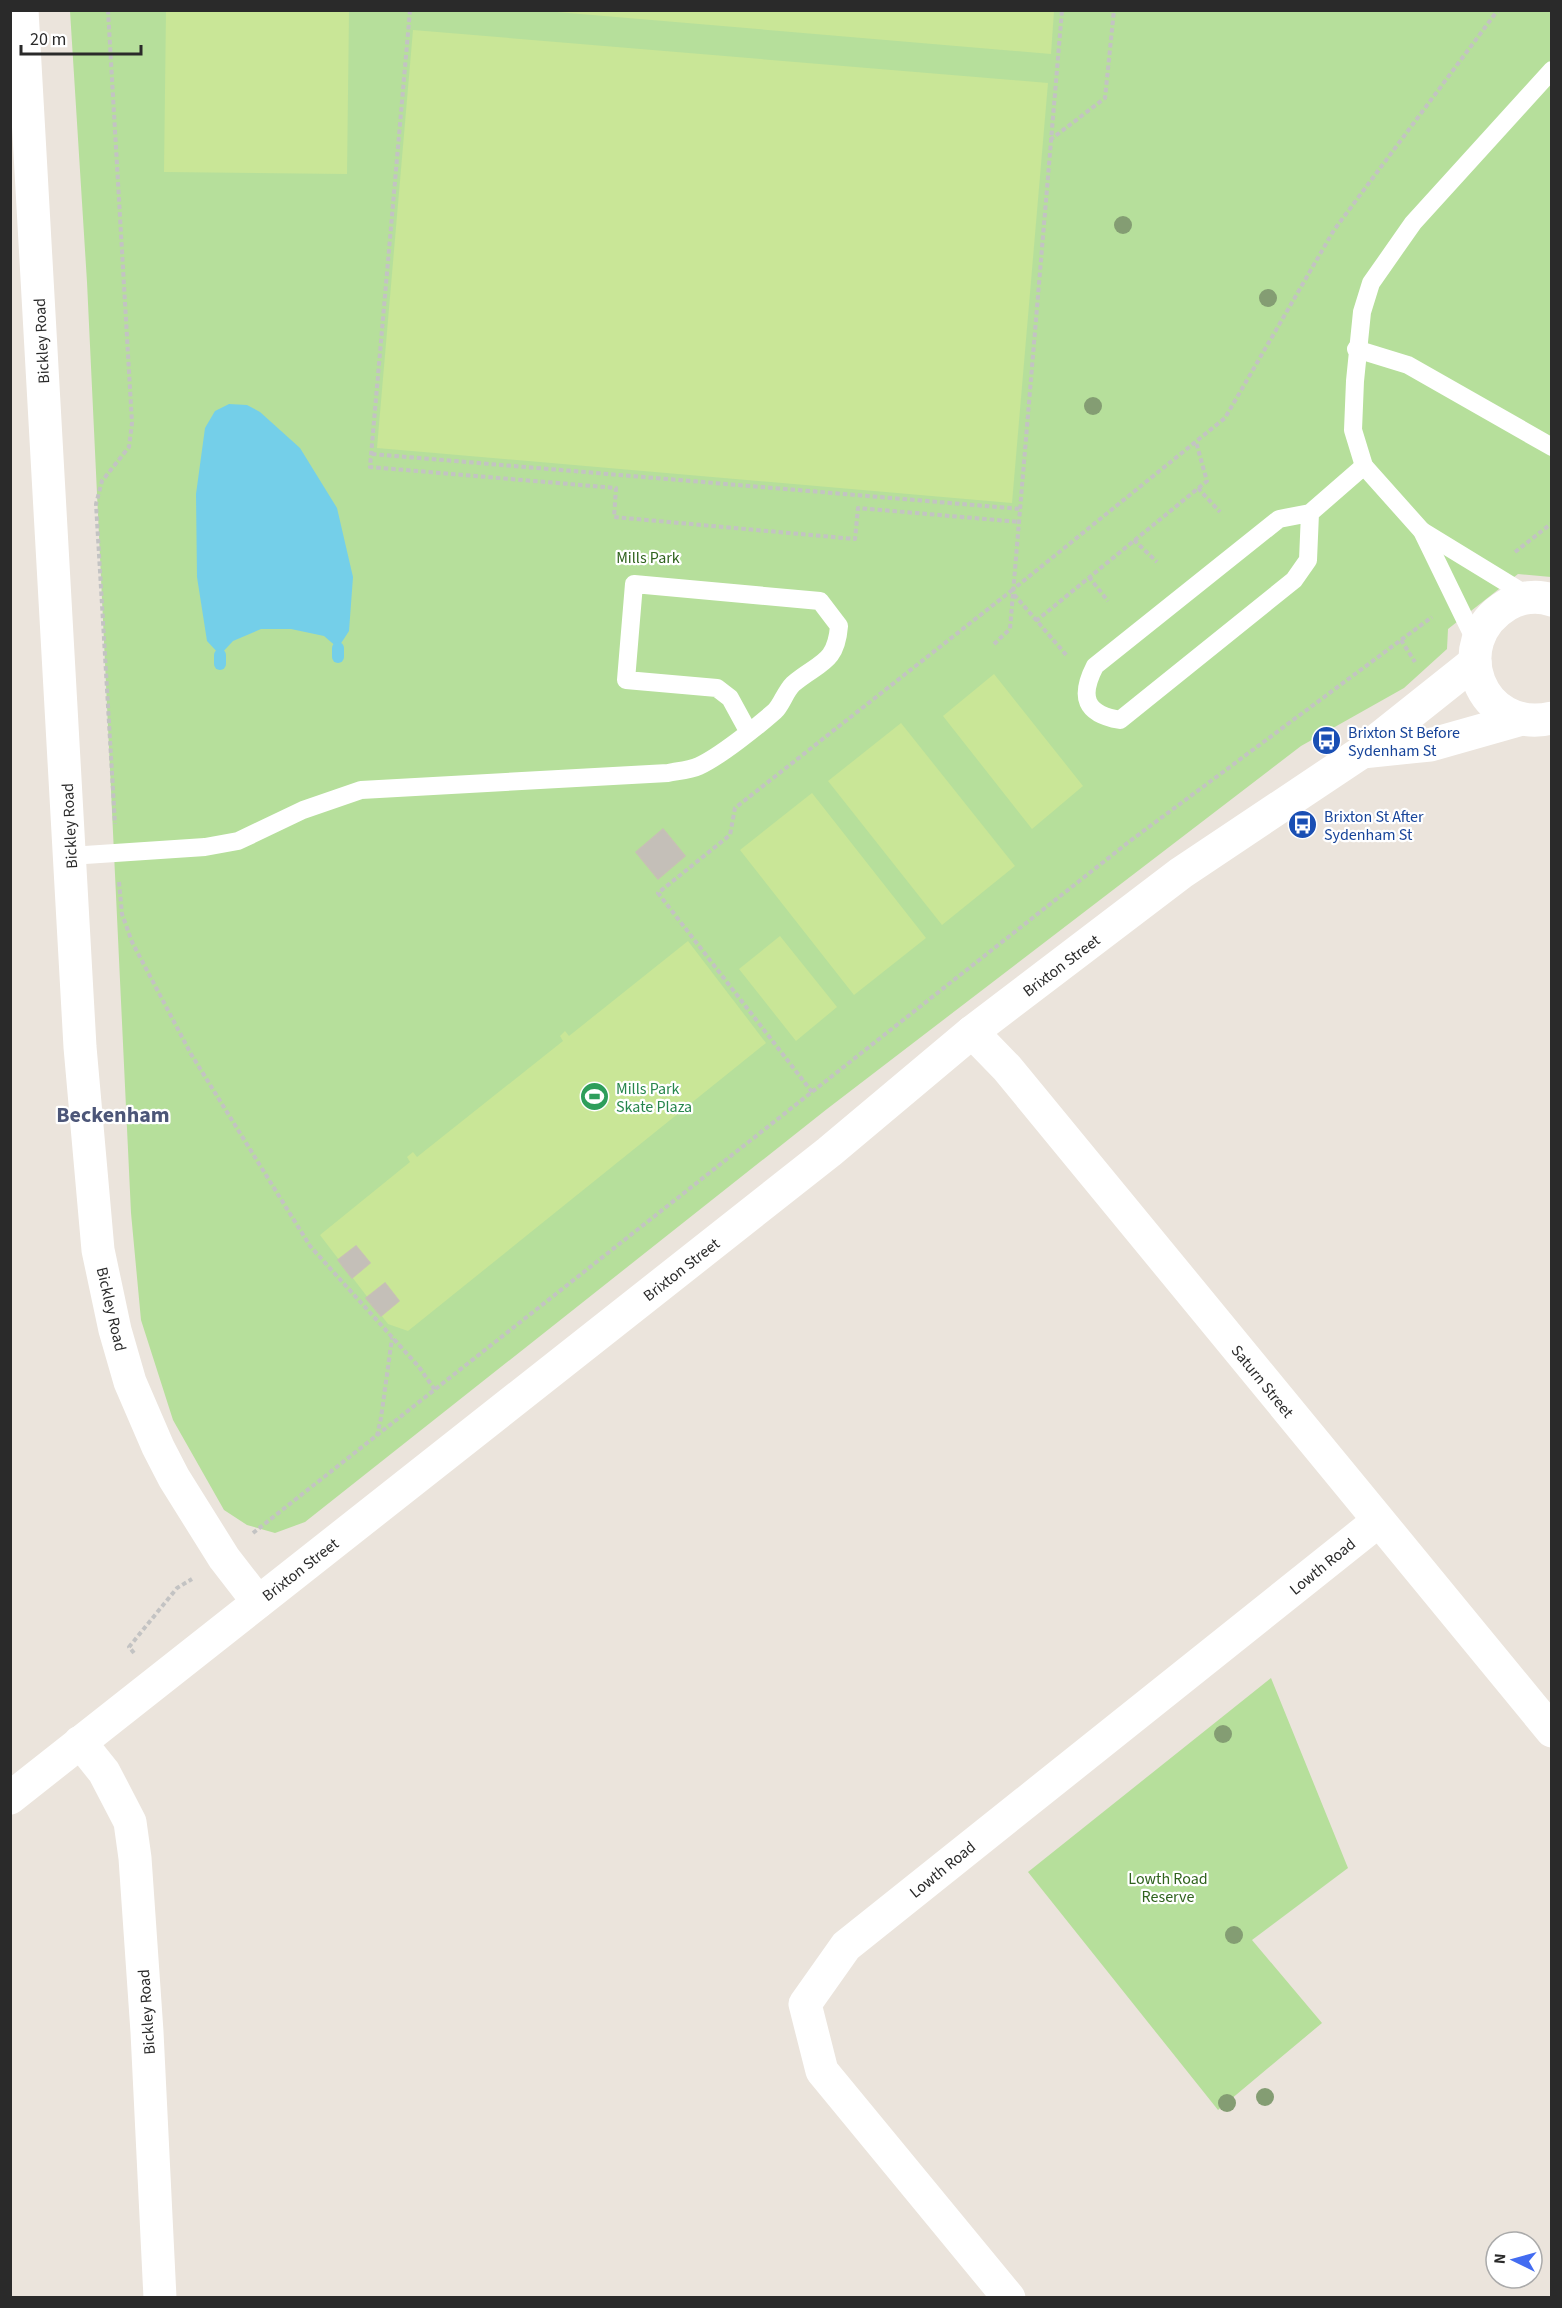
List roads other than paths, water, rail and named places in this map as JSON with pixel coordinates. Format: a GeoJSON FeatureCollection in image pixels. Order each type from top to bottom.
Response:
{"type":"FeatureCollection","features":[{"type":"Feature","properties":{"kind":"street","name":"Bickley Road"},"geometry":{"type":"LineString","coordinates":[[22,10],[80,1047],[98,1250],[114,1330],[130,1382],[174,1478],[224,1558],[258,1602]]}},
{"type":"Feature","properties":{"kind":"street","name":"Brixton Street"},"geometry":{"type":"LineString","coordinates":[[1541,598],[1512,602],[1496,611],[1485,625],[1475,652],[1478,682],[1489,698],[1504,712],[1541,721]]}},
{"type":"Feature","properties":{"kind":"street","name":"Brixton Street"},"geometry":{"type":"LineString","coordinates":[[10,1798],[158,1684],[258,1602],[829,1152],[972,1032],[1181,873],[1362,752],[1475,652]]}},
{"type":"Feature","properties":{"kind":"street","name":"Brixton Street"},"geometry":{"type":"LineString","coordinates":[[1362,752],[1430,745],[1541,721]]}},
{"type":"Feature","properties":{"kind":"street","name":"Saturn Street"},"geometry":{"type":"LineString","coordinates":[[972,1032],[1007,1068],[1377,1522],[1551,1731]]}},
{"type":"Feature","properties":{"kind":"street","name":"Lowth Road"},"geometry":{"type":"LineString","coordinates":[[1009,2298],[822,2071],[805,2004],[846,1946],[1377,1522]]}},
{"type":"Feature","properties":{"kind":"street","name":"Bickley Road"},"geometry":{"type":"LineString","coordinates":[[80,1742],[104,1772],[130,1822],[135,1858],[147,2032],[160,2298]]}},
{"type":"Feature","properties":{"kind":"lane"},"geometry":{"type":"LineString","coordinates":[[1475,652],[1422,531],[1364,466],[1353,430],[1356,349],[1362,312],[1371,283],[1413,223],[1551,70]]}},
{"type":"Feature","properties":{"kind":"lane"},"geometry":{"type":"LineString","coordinates":[[1356,349],[1408,364],[1551,447]]}},
{"type":"Feature","properties":{"kind":"lane"},"geometry":{"type":"LineString","coordinates":[[1310,513],[1308,560],[1294,580],[1120,720],[1105,717],[1093,710],[1086,700],[1086,689],[1095,666],[1279,519],[1310,513],[1364,466]]}},
{"type":"Feature","properties":{"kind":"lane"},"geometry":{"type":"LineString","coordinates":[[1422,531],[1541,598]]}},
{"type":"Feature","properties":{"kind":"lane"},"geometry":{"type":"LineString","coordinates":[[70,856],[206,847],[238,841],[303,810],[361,790],[668,773],[692,769],[702,765],[748,731],[777,709],[792,686],[830,657],[837,644],[839,626],[830,610],[820,601],[634,584],[626,680],[717,688],[730,698],[748,731]]}},
{"type":"Feature","properties":{"kind":"water"},"geometry":{"type":"Polygon","coordinates":[[[229,404],[247,405],[260,412],[300,448],[337,508],[353,577],[349,631],[338,648],[324,636],[291,629],[261,629],[233,641],[220,655],[207,641],[197,577],[196,494],[205,428],[215,411],[229,404]]]}},
{"type":"Feature","properties":{"kind":"waterway"},"geometry":{"type":"LineString","coordinates":[[338,648],[338,657]]}},
{"type":"Feature","properties":{"kind":"waterway"},"geometry":{"type":"LineString","coordinates":[[220,655],[220,664]]}},
{"type":"Feature","properties":{"kind":"place","name":"Brixton St Before Sydenham St"},"geometry":{"type":"Point","coordinates":[1327,741]}},
{"type":"Feature","properties":{"kind":"place","name":"Brixton St After Sydenham St"},"geometry":{"type":"Point","coordinates":[1303,825]}},
{"type":"Feature","properties":{"kind":"place","name":"Mills Park Skate Plaza"},"geometry":{"type":"Point","coordinates":[595,1097]}},
{"type":"Feature","properties":{"kind":"district","name":"Beckenham"},"geometry":{"type":"Point","coordinates":[113,1114]}},
{"type":"Feature","properties":{"kind":"park label","name":"Mills Park"},"geometry":{"type":"Point","coordinates":[648,557]}},
{"type":"Feature","properties":{"kind":"park label","name":"Lowth Road Reserve"},"geometry":{"type":"Point","coordinates":[1168,1887]}}]}
